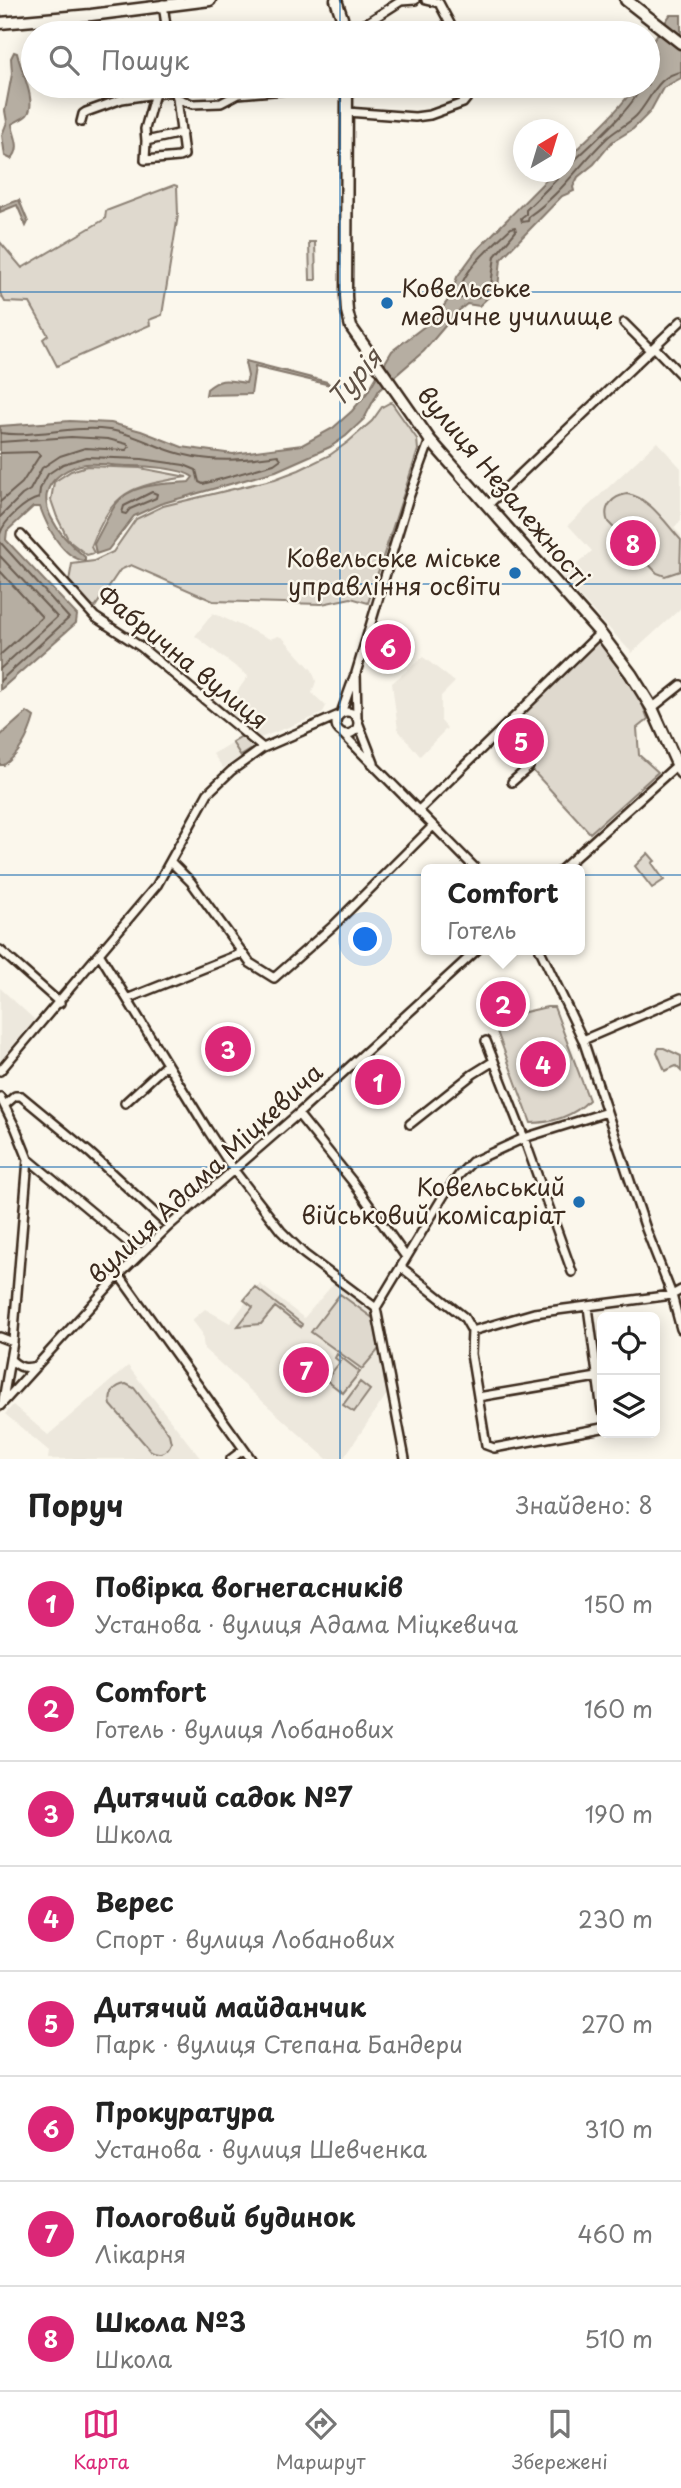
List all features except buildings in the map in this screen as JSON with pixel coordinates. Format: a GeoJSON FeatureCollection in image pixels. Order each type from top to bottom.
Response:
{"type":"FeatureCollection","features":[{"type":"Feature","properties":{"kind":"main road"},"geometry":{"type":"LineString","coordinates":[[23,21],[210,0]]}},
{"type":"Feature","properties":{"kind":"main road"},"geometry":{"type":"LineString","coordinates":[[336,0],[344,21]]}},
{"type":"Feature","properties":{"kind":"main road"},"geometry":{"type":"LineString","coordinates":[[626,0],[653,21]]}},
{"type":"Feature","properties":{"kind":"main road"},"geometry":{"type":"LineString","coordinates":[[0,23],[21,21]]}},
{"type":"Feature","properties":{"kind":"main road"},"geometry":{"type":"LineString","coordinates":[[660,26],[681,43]]}},
{"type":"Feature","properties":{"kind":"main road","name":"вулиця Незалежності"},"geometry":{"type":"LineString","coordinates":[[348,98],[347,312],[351,327],[430,440],[600,633],[631,674],[652,709],[679,769]]}},
{"type":"Feature","properties":{"kind":"street"},"geometry":{"type":"LineString","coordinates":[[368,21],[401,1],[415,0]]}},
{"type":"Feature","properties":{"kind":"street"},"geometry":{"type":"LineString","coordinates":[[426,0],[439,3],[449,21]]}},
{"type":"Feature","properties":{"kind":"street"},"geometry":{"type":"LineString","coordinates":[[163,4],[165,21]]}},
{"type":"Feature","properties":{"kind":"street"},"geometry":{"type":"LineString","coordinates":[[81,122],[86,112],[128,98]]}},
{"type":"Feature","properties":{"kind":"street"},"geometry":{"type":"LineString","coordinates":[[154,98],[145,129],[145,160],[179,158],[184,155],[176,98]]}},
{"type":"Feature","properties":{"kind":"street"},"geometry":{"type":"LineString","coordinates":[[184,98],[191,104],[221,103],[230,98]]}},
{"type":"Feature","properties":{"kind":"street"},"geometry":{"type":"LineString","coordinates":[[347,112],[415,117],[430,115],[463,103],[467,98]]}},
{"type":"Feature","properties":{"kind":"street"},"geometry":{"type":"LineString","coordinates":[[146,141],[181,133]]}},
{"type":"Feature","properties":{"kind":"street"},"geometry":{"type":"LineString","coordinates":[[487,506],[681,321]]}},
{"type":"Feature","properties":{"kind":"street"},"geometry":{"type":"LineString","coordinates":[[624,323],[681,375]]}},
{"type":"Feature","properties":{"kind":"street"},"geometry":{"type":"LineString","coordinates":[[430,440],[408,500],[356,673],[336,722],[339,731],[471,864]]}},
{"type":"Feature","properties":{"kind":"street","name":"Фабрична вулиця"},"geometry":{"type":"LineString","coordinates":[[21,535],[95,617],[141,647],[263,748]]}},
{"type":"Feature","properties":{"kind":"street"},"geometry":{"type":"LineString","coordinates":[[418,811],[600,633]]}},
{"type":"Feature","properties":{"kind":"street"},"geometry":{"type":"LineString","coordinates":[[320,724],[348,734],[355,731],[356,673]]}},
{"type":"Feature","properties":{"kind":"street"},"geometry":{"type":"LineString","coordinates":[[652,709],[681,685]]}},
{"type":"Feature","properties":{"kind":"street"},"geometry":{"type":"LineString","coordinates":[[0,1071],[157,885],[172,862],[190,821],[208,793],[231,771],[263,748],[289,735],[340,714],[352,713],[357,719],[376,767]]}},
{"type":"Feature","properties":{"kind":"street"},"geometry":{"type":"LineString","coordinates":[[496,735],[529,767],[512,782]]}},
{"type":"Feature","properties":{"kind":"street"},"geometry":{"type":"LineString","coordinates":[[568,864],[679,769]]}},
{"type":"Feature","properties":{"kind":"street"},"geometry":{"type":"LineString","coordinates":[[172,862],[191,883],[250,963],[274,978],[333,926],[433,826]]}},
{"type":"Feature","properties":{"kind":"street"},"geometry":{"type":"LineString","coordinates":[[0,950],[60,1003]]}},
{"type":"Feature","properties":{"kind":"street"},"geometry":{"type":"LineString","coordinates":[[128,998],[242,953]]}},
{"type":"Feature","properties":{"kind":"street"},"geometry":{"type":"LineString","coordinates":[[100,955],[233,1168],[281,1231],[304,1254],[376,1308]]}},
{"type":"Feature","properties":{"kind":"street","name":"вулиця Адама Міцкевича"},"geometry":{"type":"LineString","coordinates":[[1,1405],[119,1275],[169,1226],[298,1114],[472,955]]}},
{"type":"Feature","properties":{"kind":"street"},"geometry":{"type":"LineString","coordinates":[[542,955],[583,1040],[681,1329]]}},
{"type":"Feature","properties":{"kind":"street"},"geometry":{"type":"LineString","coordinates":[[583,1040],[681,998]]}},
{"type":"Feature","properties":{"kind":"street"},"geometry":{"type":"LineString","coordinates":[[486,1041],[572,1272]]}},
{"type":"Feature","properties":{"kind":"street"},"geometry":{"type":"LineString","coordinates":[[410,1125],[473,1074],[494,1061]]}},
{"type":"Feature","properties":{"kind":"street"},"geometry":{"type":"LineString","coordinates":[[125,1102],[167,1064]]}},
{"type":"Feature","properties":{"kind":"street"},"geometry":{"type":"LineString","coordinates":[[5,1105],[15,1096],[21,1096],[90,1153],[169,1226]]}},
{"type":"Feature","properties":{"kind":"street"},"geometry":{"type":"LineString","coordinates":[[0,1097],[28,1159],[141,1253]]}},
{"type":"Feature","properties":{"kind":"street"},"geometry":{"type":"LineString","coordinates":[[405,1459],[376,1308],[458,1175],[472,1162],[524,1138],[607,1112]]}},
{"type":"Feature","properties":{"kind":"street"},"geometry":{"type":"LineString","coordinates":[[298,1114],[352,1181],[406,1257]]}},
{"type":"Feature","properties":{"kind":"street"},"geometry":{"type":"LineString","coordinates":[[1,1405],[6,1392],[13,1342],[28,1159]]}},
{"type":"Feature","properties":{"kind":"street"},"geometry":{"type":"LineString","coordinates":[[401,1267],[464,1317],[472,1331],[471,1354],[486,1445],[494,1448],[597,1429]]}},
{"type":"Feature","properties":{"kind":"street"},"geometry":{"type":"LineString","coordinates":[[119,1275],[251,1459]]}},
{"type":"Feature","properties":{"kind":"street"},"geometry":{"type":"LineString","coordinates":[[472,1331],[534,1313],[671,1295],[681,1290]]}},
{"type":"Feature","properties":{"kind":"street"},"geometry":{"type":"LineString","coordinates":[[478,1397],[597,1377],[588,1307]]}},
{"type":"Feature","properties":{"kind":"street"},"geometry":{"type":"LineString","coordinates":[[0,1337],[13,1342]]}},
{"type":"Feature","properties":{"kind":"street"},"geometry":{"type":"LineString","coordinates":[[11,1360],[18,1366],[37,1366]]}},
{"type":"Feature","properties":{"kind":"street"},"geometry":{"type":"LineString","coordinates":[[231,1459],[243,1450]]}},
{"type":"Feature","properties":{"kind":"shaded area"},"geometry":{"type":"Polygon","coordinates":[[[177,186],[178,215],[162,315],[149,320],[150,325],[57,366],[43,339],[48,335],[30,303],[5,302],[0,293],[0,242],[22,268],[105,219],[106,211],[177,186]]]}},
{"type":"Feature","properties":{"kind":"shaded area"},"geometry":{"type":"Polygon","coordinates":[[[309,242],[315,242],[316,280],[310,280],[309,242]]]}},
{"type":"Feature","properties":{"kind":"shaded area"},"geometry":{"type":"Polygon","coordinates":[[[391,402],[417,439],[418,450],[368,603],[351,598],[322,604],[213,601],[131,565],[120,570],[93,610],[69,581],[72,564],[94,561],[113,552],[136,519],[163,506],[275,479],[299,470],[330,455],[348,442],[372,421],[382,407],[391,402]]]}},
{"type":"Feature","properties":{"kind":"shaded area"},"geometry":{"type":"Polygon","coordinates":[[[657,442],[681,468],[681,521],[674,528],[681,535],[681,608],[632,653],[562,578],[592,551],[568,525],[657,442]]]}},
{"type":"Feature","properties":{"kind":"shaded area"},"geometry":{"type":"Polygon","coordinates":[[[87,466],[140,468],[187,477],[151,484],[126,494],[108,513],[91,547],[94,553],[87,555],[69,541],[51,500],[54,482],[71,471],[87,466]]]}},
{"type":"Feature","properties":{"kind":"shaded area"},"geometry":{"type":"Polygon","coordinates":[[[627,494],[650,505],[681,540],[680,571],[665,576],[657,573],[608,522],[606,512],[610,503],[627,494]]]}},
{"type":"Feature","properties":{"kind":"shaded area"},"geometry":{"type":"Polygon","coordinates":[[[213,613],[270,639],[278,636],[283,638],[312,670],[316,681],[312,693],[326,706],[322,714],[255,740],[223,712],[248,676],[195,636],[213,613]]]}},
{"type":"Feature","properties":{"kind":"shaded area"},"geometry":{"type":"Polygon","coordinates":[[[598,639],[640,698],[648,719],[637,728],[639,755],[658,772],[590,833],[501,736],[598,639]]]}},
{"type":"Feature","properties":{"kind":"shaded area"},"geometry":{"type":"Polygon","coordinates":[[[423,657],[455,682],[441,696],[441,721],[447,728],[420,756],[398,730],[392,683],[423,657]]]}},
{"type":"Feature","properties":{"kind":"shaded area"},"geometry":{"type":"Polygon","coordinates":[[[242,736],[255,747],[241,756],[232,742],[242,736]]]}},
{"type":"Feature","properties":{"kind":"shaded area"},"geometry":{"type":"Polygon","coordinates":[[[232,742],[241,756],[223,768],[213,754],[232,742]]]}},
{"type":"Feature","properties":{"kind":"shaded area"},"geometry":{"type":"Polygon","coordinates":[[[648,853],[664,880],[652,888],[635,866],[648,853]]]}},
{"type":"Feature","properties":{"kind":"shaded area"},"geometry":{"type":"Polygon","coordinates":[[[0,988],[35,1020],[0,1061],[0,988]]]}},
{"type":"Feature","properties":{"kind":"shaded area"},"geometry":{"type":"Polygon","coordinates":[[[554,1007],[589,1100],[562,1117],[531,1123],[496,1029],[525,1012],[554,1007]]]}},
{"type":"Feature","properties":{"kind":"shaded area"},"geometry":{"type":"Polygon","coordinates":[[[659,1048],[681,1056],[681,1071],[676,1066],[665,1071],[657,1052],[659,1048]]]}},
{"type":"Feature","properties":{"kind":"shaded area"},"geometry":{"type":"Polygon","coordinates":[[[334,1283],[374,1310],[389,1391],[343,1459],[327,1459],[204,1349],[202,1333],[192,1320],[205,1309],[230,1323],[260,1284],[304,1318],[334,1283]]]}},
{"type":"Feature","properties":{"kind":"shaded area"},"geometry":{"type":"Polygon","coordinates":[[[255,1287],[302,1324],[301,1327],[275,1307],[261,1324],[238,1326],[253,1307],[244,1300],[255,1287]]]}},
{"type":"Feature","properties":{"kind":"shaded area"},"geometry":{"type":"Polygon","coordinates":[[[340,1294],[374,1319],[379,1349],[362,1369],[311,1332],[340,1294]]]}},
{"type":"Feature","properties":{"kind":"shaded area"},"geometry":{"type":"Polygon","coordinates":[[[337,1354],[360,1372],[343,1393],[326,1380],[340,1362],[335,1358],[337,1354]]]}},
{"type":"Feature","properties":{"kind":"shaded area"},"geometry":{"type":"Polygon","coordinates":[[[128,1366],[201,1459],[48,1459],[49,1451],[5,1414],[13,1405],[48,1435],[128,1366]]]}},
{"type":"Feature","properties":{"kind":"shaded area"},"geometry":{"type":"Polygon","coordinates":[[[360,1382],[370,1390],[354,1412],[343,1405],[360,1382]]]}},
{"type":"Feature","properties":{"kind":"shaded area"},"geometry":{"type":"Polygon","coordinates":[[[126,1384],[134,1388],[169,1434],[171,1443],[165,1451],[157,1453],[150,1450],[111,1405],[113,1391],[126,1384]]]}},
{"type":"Feature","properties":{"kind":"water"},"geometry":{"type":"Polygon","coordinates":[[[670,15],[681,15],[681,78],[663,88],[660,94],[660,30],[670,15]]]}},
{"type":"Feature","properties":{"kind":"water"},"geometry":{"type":"Polygon","coordinates":[[[14,52],[17,53],[21,66],[21,98],[30,98],[31,102],[27,115],[12,124],[17,146],[11,159],[5,156],[2,135],[7,122],[5,111],[12,74],[11,58],[14,52]]]}},
{"type":"Feature","properties":{"kind":"water"},"geometry":{"type":"Polygon","coordinates":[[[626,98],[658,98],[650,112],[633,129],[612,142],[576,181],[576,150],[626,98]]]}},
{"type":"Feature","properties":{"kind":"water"},"geometry":{"type":"Polygon","coordinates":[[[544,182],[576,182],[574,191],[562,196],[501,259],[498,288],[479,306],[467,304],[456,313],[424,351],[379,390],[364,419],[330,447],[276,471],[160,504],[134,516],[108,550],[96,554],[94,544],[122,497],[140,488],[189,482],[193,477],[163,468],[97,464],[76,466],[61,474],[51,484],[47,506],[58,529],[85,557],[85,561],[77,559],[62,548],[51,532],[40,507],[33,507],[7,531],[6,540],[77,615],[76,623],[0,690],[0,426],[70,421],[111,423],[182,447],[233,454],[302,445],[333,428],[352,411],[367,393],[392,351],[434,319],[451,296],[457,277],[476,251],[544,182]]]}},
{"type":"Feature","properties":{"kind":"water"},"geometry":{"type":"Polygon","coordinates":[[[19,200],[28,222],[26,226],[17,205],[0,212],[0,207],[19,200]]]}},
{"type":"Feature","properties":{"kind":"water"},"geometry":{"type":"Polygon","coordinates":[[[246,361],[330,385],[255,367],[251,394],[206,395],[207,389],[222,381],[246,383],[246,361]]]}},
{"type":"Feature","properties":{"kind":"water"},"geometry":{"type":"Polygon","coordinates":[[[27,712],[34,717],[27,737],[15,755],[4,765],[0,765],[0,736],[27,712]]]}},
{"type":"Feature","properties":{"kind":"place","name":"Ковельське медичне училище"},"geometry":{"type":"Point","coordinates":[387,303]}},
{"type":"Feature","properties":{"kind":"place","name":"Школа №3"},"geometry":{"type":"Point","coordinates":[633,543]}},
{"type":"Feature","properties":{"kind":"place","name":"Ковельське міське управління освіти"},"geometry":{"type":"Point","coordinates":[515,573]}},
{"type":"Feature","properties":{"kind":"place","name":"Прокуратура"},"geometry":{"type":"Point","coordinates":[388,647]}},
{"type":"Feature","properties":{"kind":"place","name":"Дитячий майданчик"},"geometry":{"type":"Point","coordinates":[521,741]}},
{"type":"Feature","properties":{"kind":"place","name":"Comfort"},"geometry":{"type":"Point","coordinates":[503,1004]}},
{"type":"Feature","properties":{"kind":"place","name":"Дитячий садок №7"},"geometry":{"type":"Point","coordinates":[228,1049]}},
{"type":"Feature","properties":{"kind":"place","name":"Верес"},"geometry":{"type":"Point","coordinates":[543,1064]}},
{"type":"Feature","properties":{"kind":"place","name":"Повірка вогнегасників"},"geometry":{"type":"Point","coordinates":[378,1082]}},
{"type":"Feature","properties":{"kind":"place","name":"Ковельський військовий комісаріат"},"geometry":{"type":"Point","coordinates":[579,1202]}},
{"type":"Feature","properties":{"kind":"place","name":"Пологовий будинок"},"geometry":{"type":"Point","coordinates":[306,1370]}},
{"type":"Feature","properties":{"kind":"water label","name":"Турія"},"geometry":{"type":"Point","coordinates":[355,378]}}]}
